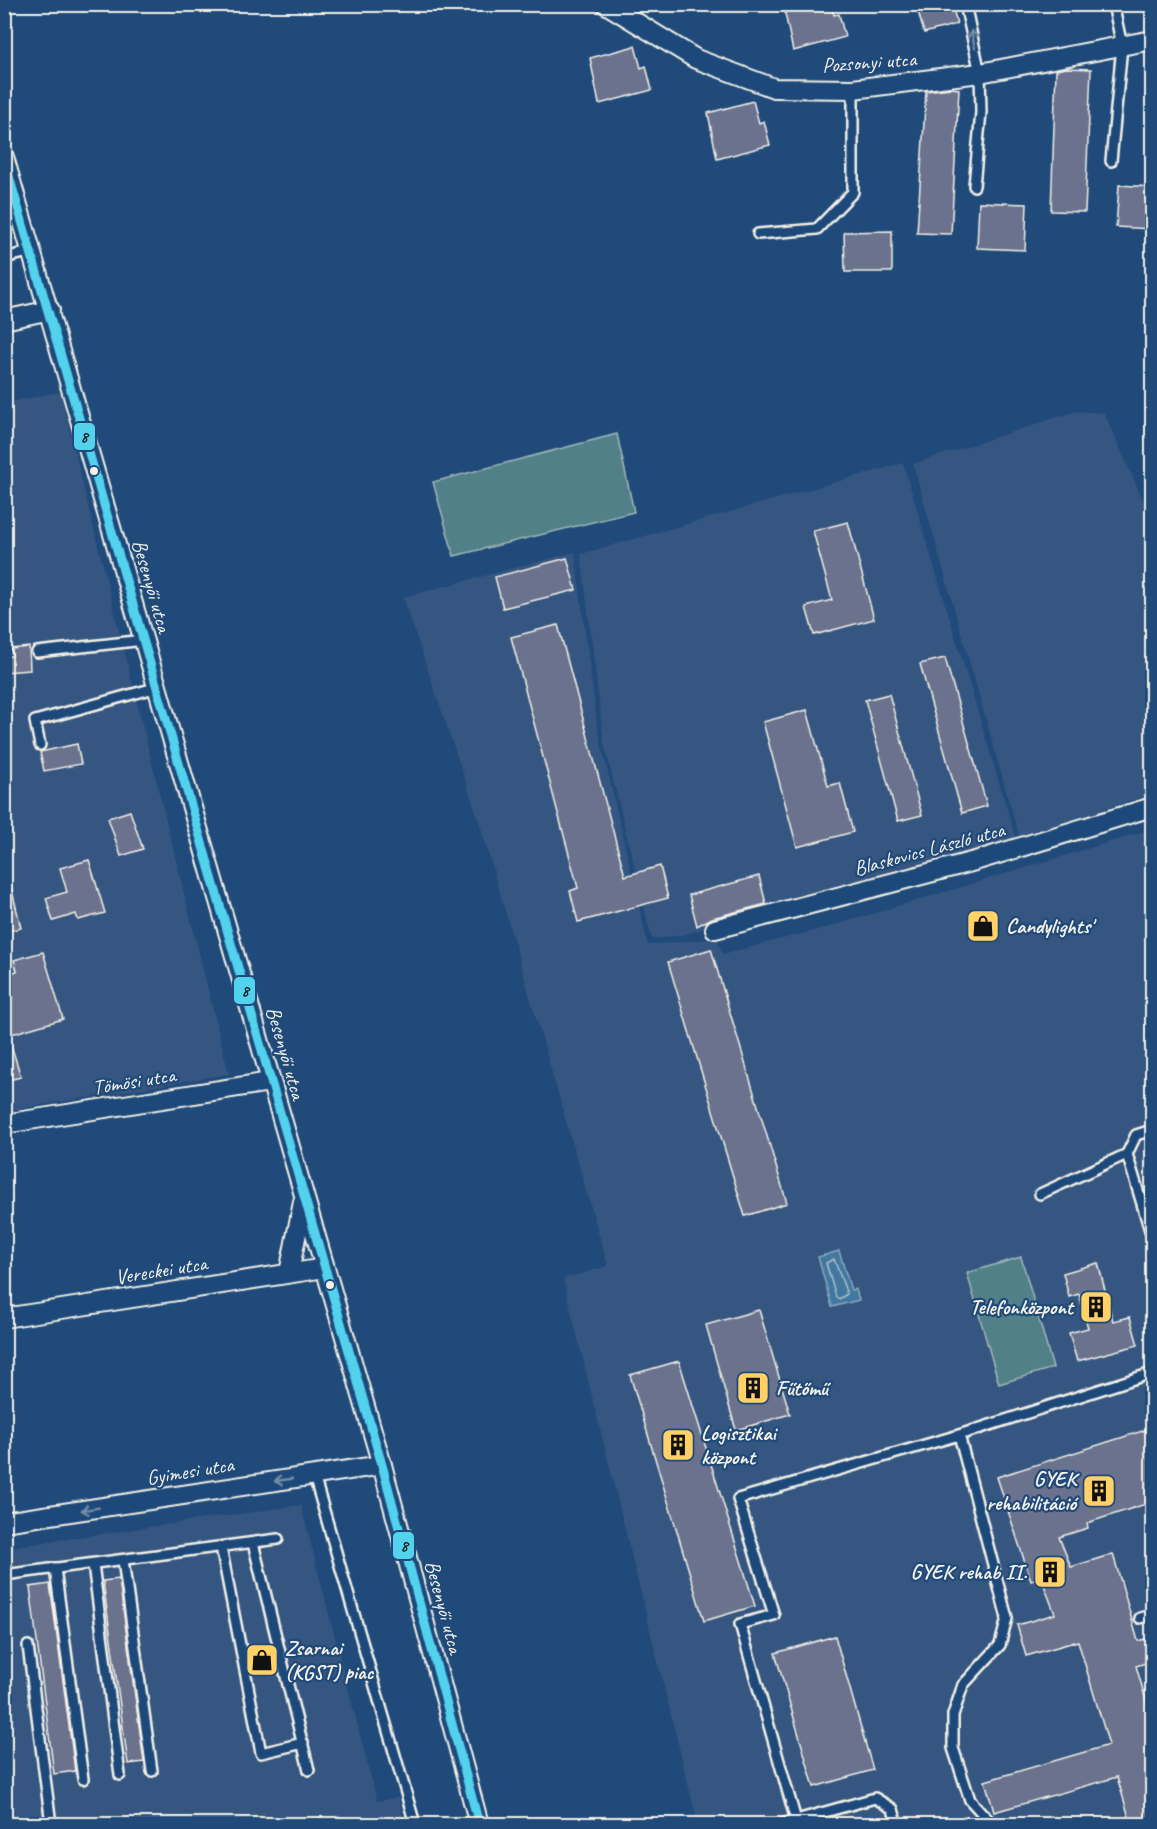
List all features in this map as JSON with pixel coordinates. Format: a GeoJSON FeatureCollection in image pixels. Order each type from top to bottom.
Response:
{"type":"FeatureCollection","features":[{"type":"Feature","properties":{"kind":"street","name":"Pozsonyi utca"},"geometry":{"type":"LineString","coordinates":[[606,4],[696,59],[774,88],[853,89],[980,74],[1152,40]]}},
{"type":"Feature","properties":{"kind":"street","name":"Besenyői utca"},"geometry":{"type":"LineString","coordinates":[[4,157],[382,1465],[479,1824]]}},
{"type":"Feature","properties":{"kind":"street"},"geometry":{"type":"LineString","coordinates":[[4,320],[50,310]]}},
{"type":"Feature","properties":{"kind":"street","name":"Blaskovics László utca"},"geometry":{"type":"LineString","coordinates":[[715,929],[975,861],[1152,807]]}},
{"type":"Feature","properties":{"kind":"street","name":"Tömösi utca"},"geometry":{"type":"LineString","coordinates":[[4,1124],[270,1082]]}},
{"type":"Feature","properties":{"kind":"street"},"geometry":{"type":"LineString","coordinates":[[289,1273],[304,1197]]}},
{"type":"Feature","properties":{"kind":"street","name":"Vereckei utca"},"geometry":{"type":"LineString","coordinates":[[4,1318],[325,1268]]}},
{"type":"Feature","properties":{"kind":"street","name":"Gyimesi utca"},"geometry":{"type":"LineString","coordinates":[[4,1522],[382,1465]]}},
{"type":"Feature","properties":{"kind":"lane"},"geometry":{"type":"LineString","coordinates":[[965,4],[980,74],[981,112],[974,186]]}},
{"type":"Feature","properties":{"kind":"lane"},"geometry":{"type":"LineString","coordinates":[[1111,161],[1122,46],[1113,4]]}},
{"type":"Feature","properties":{"kind":"lane"},"geometry":{"type":"LineString","coordinates":[[758,234],[818,229],[853,192],[853,89]]}},
{"type":"Feature","properties":{"kind":"lane"},"geometry":{"type":"LineString","coordinates":[[4,258],[33,251]]}},
{"type":"Feature","properties":{"kind":"lane"},"geometry":{"type":"LineString","coordinates":[[37,652],[144,640]]}},
{"type":"Feature","properties":{"kind":"lane"},"geometry":{"type":"LineString","coordinates":[[40,745],[35,721],[158,687]]}},
{"type":"Feature","properties":{"kind":"lane"},"geometry":{"type":"LineString","coordinates":[[1040,1194],[1127,1154],[1136,1135],[1152,1130]]}},
{"type":"Feature","properties":{"kind":"lane"},"geometry":{"type":"LineString","coordinates":[[1127,1154],[1152,1237]]}},
{"type":"Feature","properties":{"kind":"lane"},"geometry":{"type":"LineString","coordinates":[[797,1822],[740,1624],[774,1615],[738,1499],[959,1435],[1152,1373]]}},
{"type":"Feature","properties":{"kind":"lane"},"geometry":{"type":"LineString","coordinates":[[959,1435],[1007,1618],[1000,1645],[963,1685],[952,1714],[952,1748],[970,1800],[992,1824]]}},
{"type":"Feature","properties":{"kind":"lane"},"geometry":{"type":"LineString","coordinates":[[314,1476],[416,1824]]}},
{"type":"Feature","properties":{"kind":"lane"},"geometry":{"type":"LineString","coordinates":[[4,1575],[278,1539]]}},
{"type":"Feature","properties":{"kind":"lane"},"geometry":{"type":"LineString","coordinates":[[253,1543],[309,1770]]}},
{"type":"Feature","properties":{"kind":"lane"},"geometry":{"type":"LineString","coordinates":[[221,1547],[261,1753],[303,1743]]}},
{"type":"Feature","properties":{"kind":"lane"},"geometry":{"type":"LineString","coordinates":[[123,1560],[152,1771]]}},
{"type":"Feature","properties":{"kind":"lane"},"geometry":{"type":"LineString","coordinates":[[93,1563],[120,1775]]}},
{"type":"Feature","properties":{"kind":"lane"},"geometry":{"type":"LineString","coordinates":[[55,1568],[83,1779]]}},
{"type":"Feature","properties":{"kind":"lane"},"geometry":{"type":"LineString","coordinates":[[1140,1618],[1152,1615]]}},
{"type":"Feature","properties":{"kind":"lane"},"geometry":{"type":"LineString","coordinates":[[28,1646],[51,1824]]}},
{"type":"Feature","properties":{"kind":"lane"},"geometry":{"type":"LineString","coordinates":[[782,1824],[797,1822],[875,1798],[892,1809],[897,1824]]}},
{"type":"Feature","properties":{"kind":"shaded area"},"geometry":{"type":"Polygon","coordinates":[[[60,392],[229,1074],[5,1111],[5,403],[60,392]]]}},
{"type":"Feature","properties":{"kind":"shaded area"},"geometry":{"type":"Polygon","coordinates":[[[1077,411],[1104,413],[1152,520],[1152,794],[1019,836],[913,464],[1077,411]]]}},
{"type":"Feature","properties":{"kind":"shaded area"},"geometry":{"type":"Polygon","coordinates":[[[903,463],[1016,839],[682,935],[652,939],[604,743],[581,554],[903,463]]]}},
{"type":"Feature","properties":{"kind":"shaded area"},"geometry":{"type":"Polygon","coordinates":[[[575,552],[597,725],[648,945],[717,938],[723,954],[829,927],[1152,829],[1152,1824],[698,1824],[563,1279],[608,1266],[479,821],[403,597],[575,552]]]}},
{"type":"Feature","properties":{"kind":"shaded area"},"geometry":{"type":"Polygon","coordinates":[[[301,1505],[377,1801],[398,1797],[405,1824],[5,1824],[4,1548],[301,1505]]]}},
{"type":"Feature","properties":{"kind":"green space"},"geometry":{"type":"Polygon","coordinates":[[[617,434],[634,512],[454,556],[433,482],[617,434]]]}},
{"type":"Feature","properties":{"kind":"green space"},"geometry":{"type":"Polygon","coordinates":[[[1021,1257],[1053,1368],[999,1384],[967,1273],[1021,1257]]]}},
{"type":"Feature","properties":{"kind":"water"},"geometry":{"type":"Polygon","coordinates":[[[839,1251],[851,1290],[856,1289],[859,1300],[832,1307],[818,1257],[839,1251]]]}},
{"type":"Feature","properties":{"kind":"building"},"geometry":{"type":"Polygon","coordinates":[[[783,4],[831,4],[834,15],[839,14],[845,37],[793,51],[783,4]]]}},
{"type":"Feature","properties":{"kind":"building"},"geometry":{"type":"Polygon","coordinates":[[[916,4],[952,4],[957,24],[924,33],[916,4]]]}},
{"type":"Feature","properties":{"kind":"building"},"geometry":{"type":"Polygon","coordinates":[[[635,46],[641,68],[646,66],[652,90],[599,104],[590,58],[635,46]]]}},
{"type":"Feature","properties":{"kind":"building"},"geometry":{"type":"Polygon","coordinates":[[[1091,69],[1085,212],[1051,211],[1056,70],[1091,69]]]}},
{"type":"Feature","properties":{"kind":"building"},"geometry":{"type":"Polygon","coordinates":[[[959,89],[951,234],[917,233],[926,91],[959,89]]]}},
{"type":"Feature","properties":{"kind":"building"},"geometry":{"type":"Polygon","coordinates":[[[753,101],[759,123],[764,121],[770,145],[717,159],[708,113],[753,101]]]}},
{"type":"Feature","properties":{"kind":"building"},"geometry":{"type":"Polygon","coordinates":[[[1119,185],[1152,187],[1152,229],[1116,227],[1119,185]]]}},
{"type":"Feature","properties":{"kind":"building"},"geometry":{"type":"Polygon","coordinates":[[[979,202],[1027,204],[1025,250],[977,248],[979,202]]]}},
{"type":"Feature","properties":{"kind":"building"},"geometry":{"type":"Polygon","coordinates":[[[892,231],[892,272],[845,272],[844,232],[892,231]]]}},
{"type":"Feature","properties":{"kind":"building"},"geometry":{"type":"Polygon","coordinates":[[[848,522],[874,619],[814,635],[806,607],[832,600],[813,531],[848,522]]]}},
{"type":"Feature","properties":{"kind":"building"},"geometry":{"type":"Polygon","coordinates":[[[567,558],[576,590],[503,608],[495,577],[567,558]]]}},
{"type":"Feature","properties":{"kind":"building"},"geometry":{"type":"Polygon","coordinates":[[[558,625],[625,876],[660,866],[668,898],[578,922],[570,891],[578,888],[511,637],[558,625]]]}},
{"type":"Feature","properties":{"kind":"building"},"geometry":{"type":"Polygon","coordinates":[[[29,647],[30,670],[4,672],[4,657],[12,656],[11,649],[29,647]]]}},
{"type":"Feature","properties":{"kind":"building"},"geometry":{"type":"Polygon","coordinates":[[[945,658],[987,806],[962,813],[920,664],[945,658]]]}},
{"type":"Feature","properties":{"kind":"building"},"geometry":{"type":"Polygon","coordinates":[[[889,694],[922,815],[898,821],[865,700],[889,694]]]}},
{"type":"Feature","properties":{"kind":"building"},"geometry":{"type":"Polygon","coordinates":[[[807,710],[828,786],[840,783],[853,832],[797,847],[763,722],[807,710]]]}},
{"type":"Feature","properties":{"kind":"building"},"geometry":{"type":"Polygon","coordinates":[[[77,744],[81,764],[44,771],[40,752],[77,744]]]}},
{"type":"Feature","properties":{"kind":"building"},"geometry":{"type":"Polygon","coordinates":[[[130,811],[143,849],[121,856],[108,818],[130,811]]]}},
{"type":"Feature","properties":{"kind":"building"},"geometry":{"type":"Polygon","coordinates":[[[89,860],[105,913],[78,920],[76,914],[53,921],[46,898],[67,892],[60,868],[89,860]]]}},
{"type":"Feature","properties":{"kind":"building"},"geometry":{"type":"Polygon","coordinates":[[[759,876],[766,904],[712,918],[697,926],[689,895],[759,876]]]}},
{"type":"Feature","properties":{"kind":"building"},"geometry":{"type":"Polygon","coordinates":[[[10,882],[21,928],[4,932],[4,883],[10,882]]]}},
{"type":"Feature","properties":{"kind":"building"},"geometry":{"type":"Polygon","coordinates":[[[711,949],[787,1203],[745,1216],[668,962],[711,949]]]}},
{"type":"Feature","properties":{"kind":"building"},"geometry":{"type":"Polygon","coordinates":[[[43,952],[63,1019],[8,1035],[21,1077],[4,1081],[4,975],[17,971],[14,960],[43,952]]]}},
{"type":"Feature","properties":{"kind":"building","name":"Telefonközpont"},"geometry":{"type":"Polygon","coordinates":[[[1098,1263],[1113,1321],[1130,1317],[1138,1345],[1077,1361],[1069,1333],[1088,1328],[1079,1294],[1069,1297],[1063,1273],[1098,1263]]]}},
{"type":"Feature","properties":{"kind":"building","name":"Fűtőmű"},"geometry":{"type":"Polygon","coordinates":[[[759,1310],[790,1414],[736,1430],[706,1325],[759,1310]]]}},
{"type":"Feature","properties":{"kind":"building","name":"Logisztikai központ"},"geometry":{"type":"Polygon","coordinates":[[[679,1361],[755,1606],[704,1621],[630,1375],[679,1361]]]}},
{"type":"Feature","properties":{"kind":"building"},"geometry":{"type":"Polygon","coordinates":[[[1152,1428],[1152,1502],[1087,1523],[1088,1528],[1059,1537],[1071,1567],[1113,1554],[1138,1641],[1152,1637],[1152,1661],[1136,1666],[1152,1721],[1152,1824],[1131,1824],[1117,1777],[994,1812],[985,1781],[1109,1745],[1078,1641],[1026,1656],[1017,1625],[1055,1614],[1041,1577],[1031,1581],[997,1477],[1152,1428]]]}},
{"type":"Feature","properties":{"kind":"building"},"geometry":{"type":"Polygon","coordinates":[[[119,1579],[144,1762],[128,1764],[103,1581],[119,1579]]]}},
{"type":"Feature","properties":{"kind":"building"},"geometry":{"type":"Polygon","coordinates":[[[50,1584],[75,1771],[54,1774],[30,1587],[50,1584]]]}},
{"type":"Feature","properties":{"kind":"building"},"geometry":{"type":"Polygon","coordinates":[[[835,1636],[873,1770],[814,1787],[775,1653],[835,1636]]]}},
{"type":"Feature","properties":{"kind":"transit line","name":"8"},"geometry":{"type":"LineString","coordinates":[[4,159],[382,1465],[479,1824]]}},
{"type":"Feature","properties":{"kind":"place","name":"Candylights'"},"geometry":{"type":"Point","coordinates":[983,926]}},
{"type":"Feature","properties":{"kind":"place","name":"Telefonközpont"},"geometry":{"type":"Point","coordinates":[1096,1307]}},
{"type":"Feature","properties":{"kind":"place","name":"Fűtőmű"},"geometry":{"type":"Point","coordinates":[753,1388]}},
{"type":"Feature","properties":{"kind":"place","name":"Logisztikai központ"},"geometry":{"type":"Point","coordinates":[678,1445]}},
{"type":"Feature","properties":{"kind":"place","name":"GYEK rehabilitáció"},"geometry":{"type":"Point","coordinates":[1099,1491]}},
{"type":"Feature","properties":{"kind":"place","name":"GYEK rehab II."},"geometry":{"type":"Point","coordinates":[1050,1572]}},
{"type":"Feature","properties":{"kind":"place","name":"Zsarnai (KGST) piac"},"geometry":{"type":"Point","coordinates":[262,1660]}}]}
